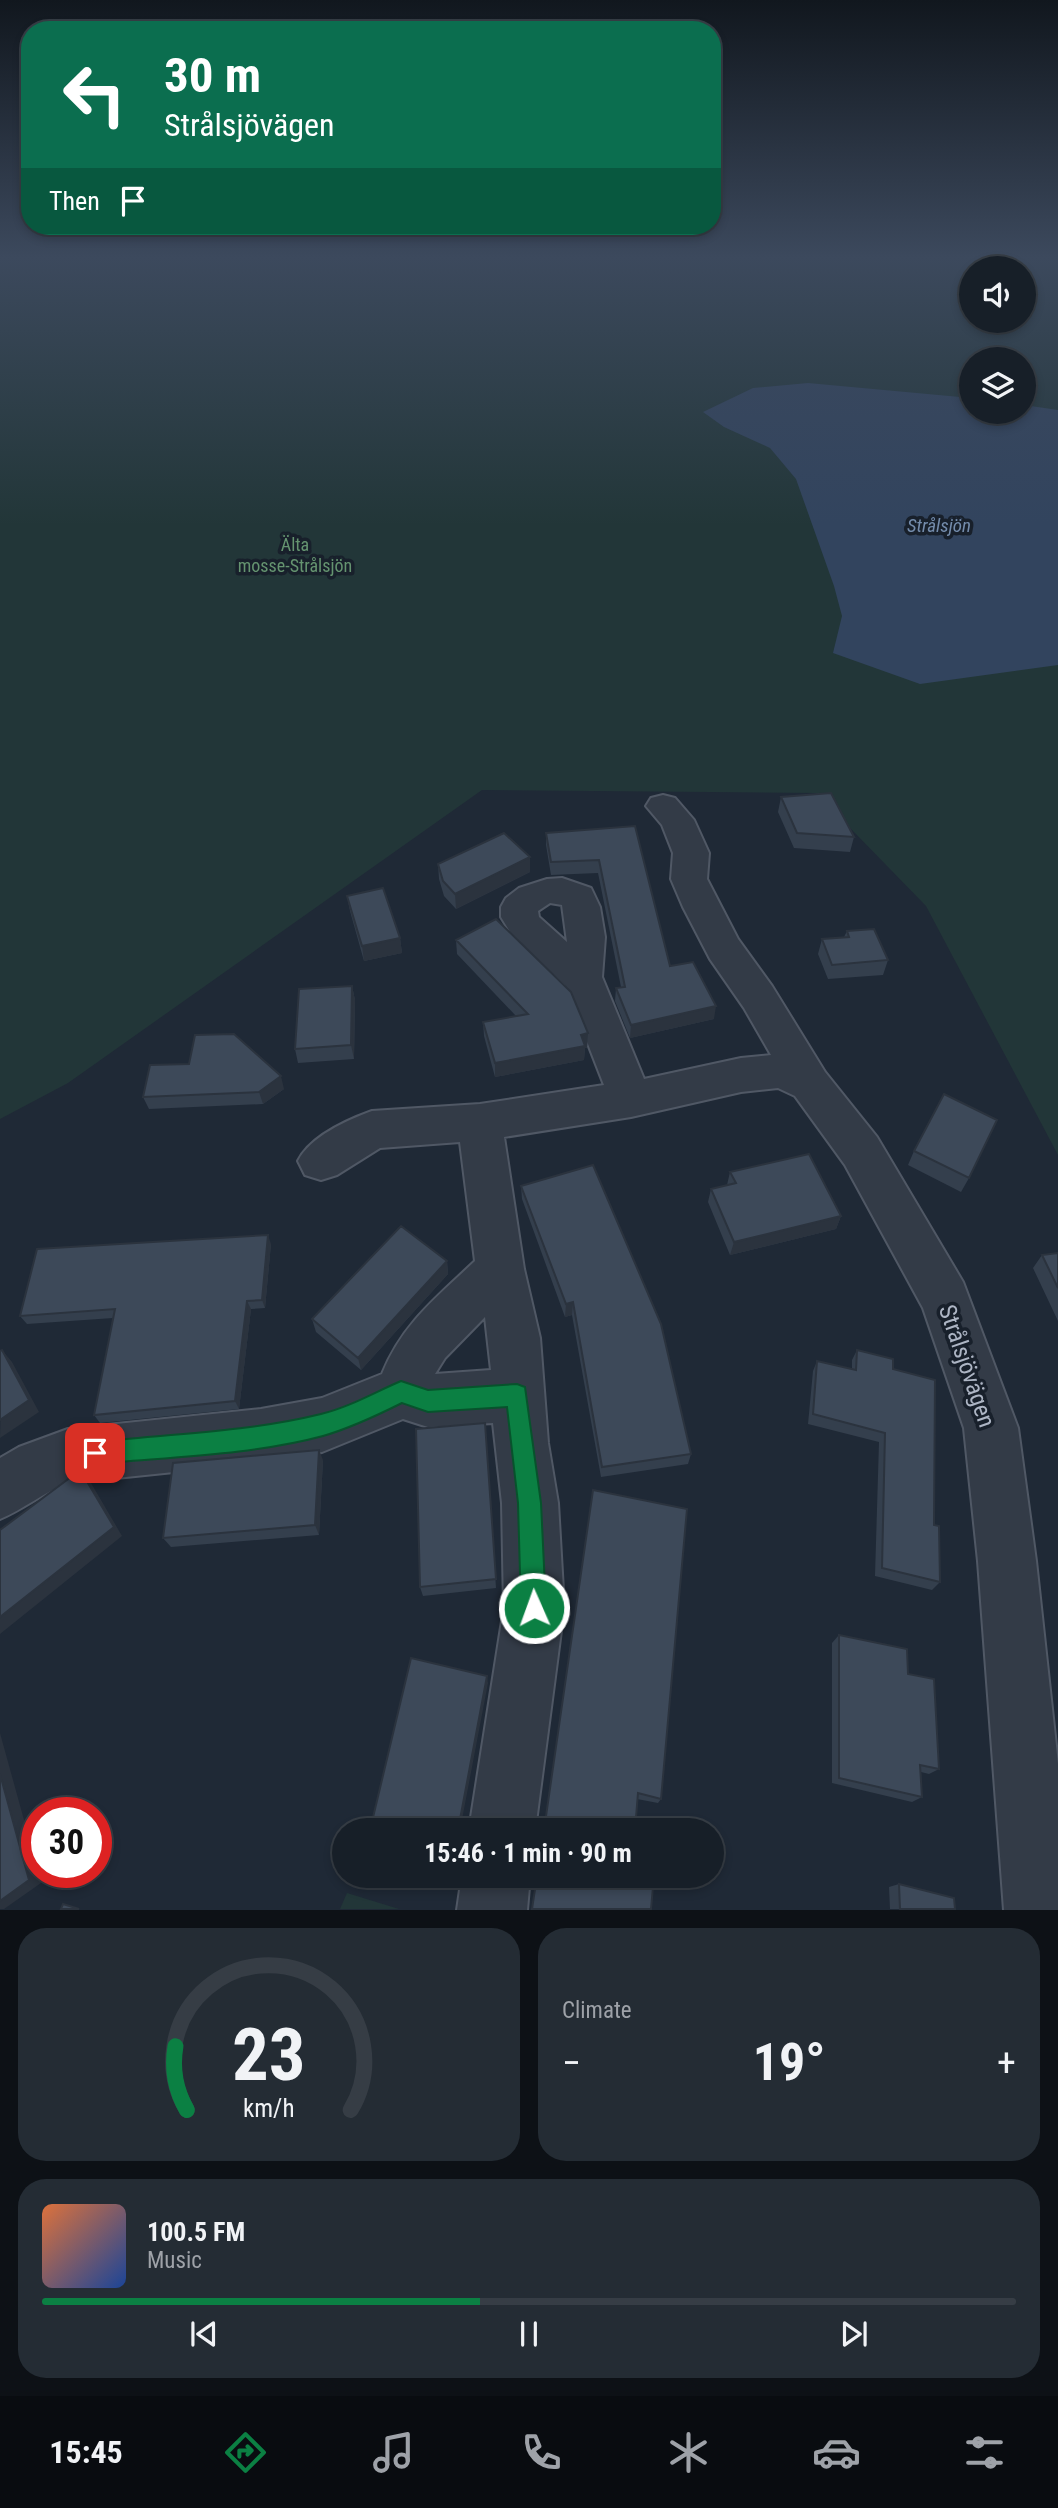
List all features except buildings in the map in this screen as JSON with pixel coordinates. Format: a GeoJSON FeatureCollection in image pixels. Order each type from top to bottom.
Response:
{"type":"FeatureCollection","features":[{"type":"Feature","properties":{"kind":"street"},"geometry":{"type":"LineString","coordinates":[[663,806],[677,820],[691,853],[689,879],[701,907],[724,949],[758,997],[810,1084]]}},
{"type":"Feature","properties":{"kind":"street"},"geometry":{"type":"LineString","coordinates":[[582,977],[631,1099]]}},
{"type":"Feature","properties":{"kind":"street","name":"Strålsjövägen"},"geometry":{"type":"LineString","coordinates":[[321,1161],[372,1130],[480,1122],[631,1099],[741,1075],[781,1071],[810,1084],[836,1115],[860,1151],[944,1299],[991,1428],[1007,1561],[1039,1909]]}},
{"type":"Feature","properties":{"kind":"street"},"geometry":{"type":"LineString","coordinates":[[480,1122],[500,1269],[515,1338],[521,1443],[530,1503],[534,1608],[504,1818]]}},
{"type":"Feature","properties":{"kind":"street"},"geometry":{"type":"LineString","coordinates":[[0,1491],[38,1466],[68,1456],[261,1436],[322,1425],[360,1412],[401,1392],[411,1366],[427,1341],[500,1269]]}},
{"type":"Feature","properties":{"kind":"street"},"geometry":{"type":"LineString","coordinates":[[401,1392],[428,1401],[517,1395]]}},
{"type":"Feature","properties":{"kind":"street"},"geometry":{"type":"LineString","coordinates":[[492,1909],[495,1888]]}},
{"type":"Feature","properties":{"kind":"green space","name":"Älta mosse-Strålsjön"},"geometry":{"type":"Polygon","coordinates":[[[0,347],[959,347],[959,424],[1036,424],[1036,347],[1058,347],[1058,1155],[926,906],[816,793],[482,790],[68,1083],[0,1119],[0,347]]]}},
{"type":"Feature","properties":{"kind":"green space"},"geometry":{"type":"Polygon","coordinates":[[[347,1893],[399,1909],[340,1909],[347,1893]]]}},
{"type":"Feature","properties":{"kind":"water","name":"Strålsjön"},"geometry":{"type":"Polygon","coordinates":[[[808,383],[959,397],[959,424],[1036,424],[1036,407],[1058,410],[1058,665],[920,684],[833,653],[842,616],[796,479],[770,448],[724,427],[703,412],[753,388],[808,383]]]}},
{"type":"Feature","properties":{"kind":"route"},"geometry":{"type":"LineString","coordinates":[[95,1453],[261,1436],[322,1425],[360,1412],[401,1392],[428,1401],[517,1395],[530,1503],[534,1608]]}}]}
